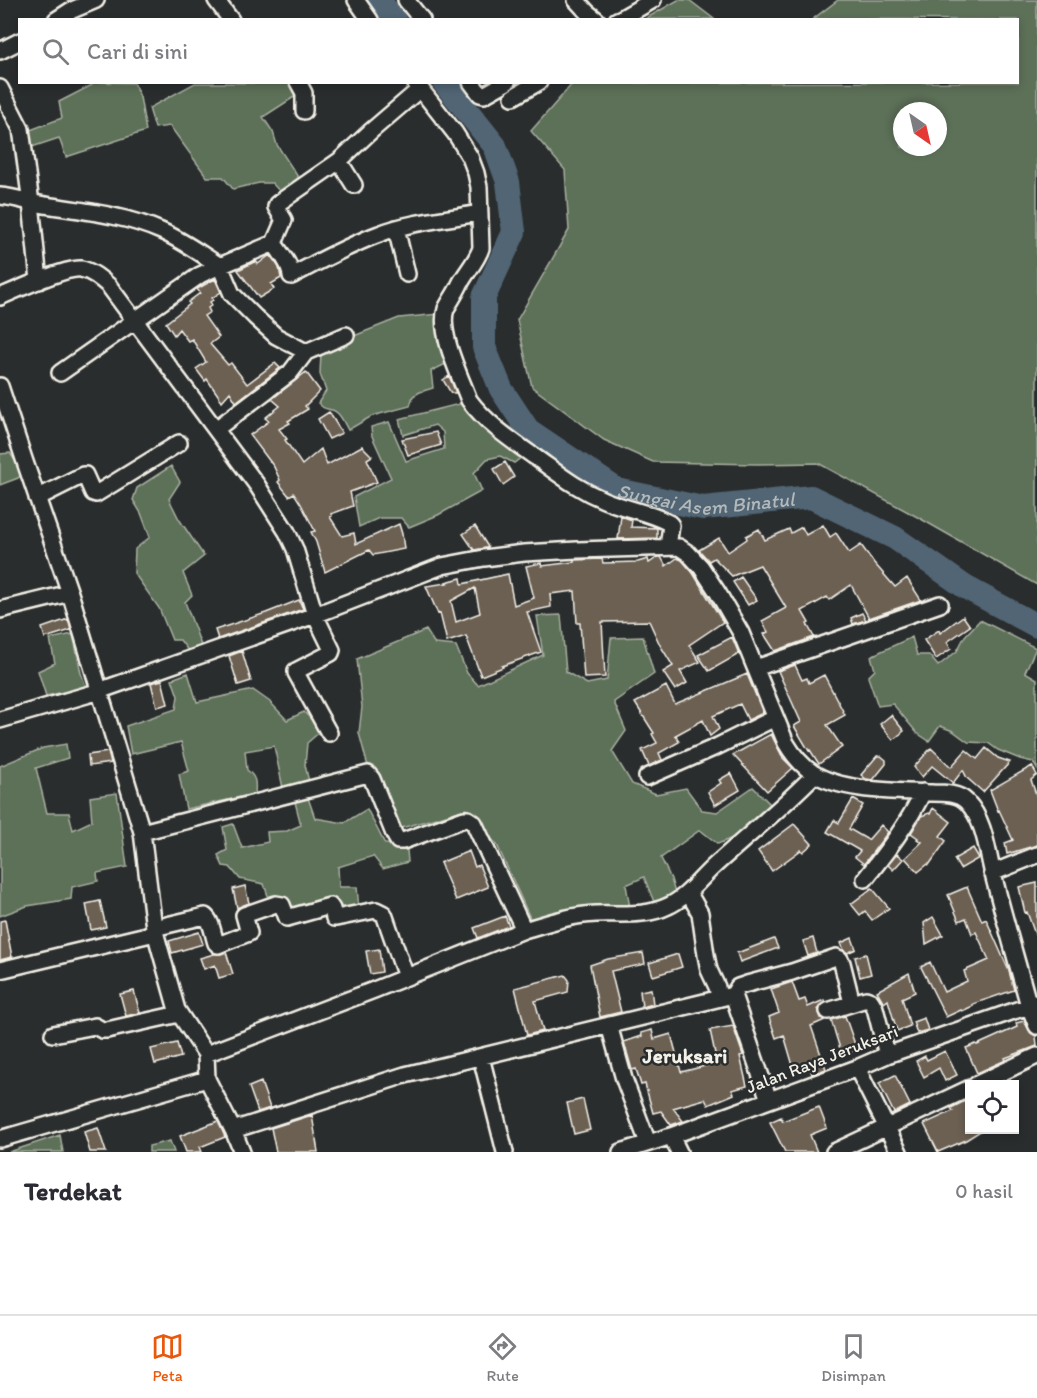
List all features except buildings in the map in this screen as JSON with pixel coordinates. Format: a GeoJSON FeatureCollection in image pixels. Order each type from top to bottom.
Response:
{"type":"FeatureCollection","features":[{"type":"Feature","properties":{"kind":"street"},"geometry":{"type":"LineString","coordinates":[[58,18],[67,6],[96,0]]}},
{"type":"Feature","properties":{"kind":"street"},"geometry":{"type":"LineString","coordinates":[[216,0],[230,18]]}},
{"type":"Feature","properties":{"kind":"street"},"geometry":{"type":"LineString","coordinates":[[356,0],[369,18]]}},
{"type":"Feature","properties":{"kind":"street"},"geometry":{"type":"LineString","coordinates":[[406,0],[420,18]]}},
{"type":"Feature","properties":{"kind":"street"},"geometry":{"type":"LineString","coordinates":[[621,18],[653,0]]}},
{"type":"Feature","properties":{"kind":"street"},"geometry":{"type":"LineString","coordinates":[[0,51],[18,42]]}},
{"type":"Feature","properties":{"kind":"street"},"geometry":{"type":"LineString","coordinates":[[299,84],[304,93],[304,111]]}},
{"type":"Feature","properties":{"kind":"street"},"geometry":{"type":"LineString","coordinates":[[473,84],[482,95],[531,84]]}},
{"type":"Feature","properties":{"kind":"street"},"geometry":{"type":"LineString","coordinates":[[60,373],[134,320],[211,270],[274,243],[284,220],[276,207],[277,204],[339,161],[418,86],[455,133],[470,157],[479,187],[481,248],[446,309],[444,317],[450,349],[469,400],[495,427],[570,483],[608,502],[669,522],[668,547]]}},
{"type":"Feature","properties":{"kind":"street"},"geometry":{"type":"LineString","coordinates":[[0,88],[21,129],[39,281]]}},
{"type":"Feature","properties":{"kind":"street"},"geometry":{"type":"LineString","coordinates":[[339,161],[354,185]]}},
{"type":"Feature","properties":{"kind":"street"},"geometry":{"type":"LineString","coordinates":[[0,196],[32,209],[100,214],[162,231],[177,239],[211,270],[232,294],[276,336],[306,352]]}},
{"type":"Feature","properties":{"kind":"street"},"geometry":{"type":"LineString","coordinates":[[274,243],[292,271],[291,276],[380,233],[479,213]]}},
{"type":"Feature","properties":{"kind":"street"},"geometry":{"type":"LineString","coordinates":[[396,228],[407,274]]}},
{"type":"Feature","properties":{"kind":"street"},"geometry":{"type":"LineString","coordinates":[[0,297],[72,269],[90,272],[109,286],[257,485],[287,532],[295,549],[315,615],[331,649],[331,652],[296,673],[329,733]]}},
{"type":"Feature","properties":{"kind":"street"},"geometry":{"type":"LineString","coordinates":[[216,429],[290,373],[306,352],[346,335]]}},
{"type":"Feature","properties":{"kind":"street"},"geometry":{"type":"LineString","coordinates":[[0,386],[70,593],[96,692],[142,832],[151,933],[179,1014],[206,1054],[207,1079],[242,1152]]}},
{"type":"Feature","properties":{"kind":"street"},"geometry":{"type":"LineString","coordinates":[[37,498],[83,475],[96,495],[179,443]]}},
{"type":"Feature","properties":{"kind":"street"},"geometry":{"type":"LineString","coordinates":[[0,720],[96,692],[315,615],[442,566],[524,553],[668,547],[683,549],[701,567],[741,633],[786,743],[802,764],[815,774],[841,784],[872,789],[949,794],[968,802],[982,828],[992,873],[1033,1005],[1037,1026]]}},
{"type":"Feature","properties":{"kind":"street"},"geometry":{"type":"LineString","coordinates":[[0,610],[70,593]]}},
{"type":"Feature","properties":{"kind":"street"},"geometry":{"type":"LineString","coordinates":[[756,668],[940,604]]}},
{"type":"Feature","properties":{"kind":"street"},"geometry":{"type":"LineString","coordinates":[[647,777],[775,718]]}},
{"type":"Feature","properties":{"kind":"street"},"geometry":{"type":"LineString","coordinates":[[142,832],[368,774],[398,841],[464,819],[474,823],[524,930]]}},
{"type":"Feature","properties":{"kind":"street"},"geometry":{"type":"LineString","coordinates":[[206,1054],[524,930],[563,919],[595,914],[651,911],[669,906],[688,892],[815,774]]}},
{"type":"Feature","properties":{"kind":"street"},"geometry":{"type":"LineString","coordinates":[[865,879],[903,829],[923,792]]}},
{"type":"Feature","properties":{"kind":"street"},"geometry":{"type":"LineString","coordinates":[[992,873],[1037,855]]}},
{"type":"Feature","properties":{"kind":"street"},"geometry":{"type":"LineString","coordinates":[[688,892],[700,912],[706,955],[726,996],[769,1100]]}},
{"type":"Feature","properties":{"kind":"street"},"geometry":{"type":"LineString","coordinates":[[0,970],[151,933],[205,916],[218,945],[249,933],[244,915],[276,904],[282,905],[285,917],[289,918],[330,906],[334,918],[376,910],[384,914],[406,977]]}},
{"type":"Feature","properties":{"kind":"street"},"geometry":{"type":"LineString","coordinates":[[233,1130],[405,1075],[726,996],[738,987],[836,957],[842,963],[852,1004]]}},
{"type":"Feature","properties":{"kind":"street"},"geometry":{"type":"LineString","coordinates":[[828,1011],[866,999],[871,1001],[875,1008],[887,1055]]}},
{"type":"Feature","properties":{"kind":"street","name":"Jalan Raya Jeruksari"},"geometry":{"type":"LineString","coordinates":[[621,1152],[671,1136],[887,1055],[1033,1005]]}},
{"type":"Feature","properties":{"kind":"street"},"geometry":{"type":"LineString","coordinates":[[53,1034],[95,1026],[107,1030],[179,1014]]}},
{"type":"Feature","properties":{"kind":"street"},"geometry":{"type":"LineString","coordinates":[[609,1025],[624,1079],[648,1143]]}},
{"type":"Feature","properties":{"kind":"street"},"geometry":{"type":"LineString","coordinates":[[986,1080],[1037,1056]]}},
{"type":"Feature","properties":{"kind":"street"},"geometry":{"type":"LineString","coordinates":[[481,1057],[505,1152]]}},
{"type":"Feature","properties":{"kind":"street"},"geometry":{"type":"LineString","coordinates":[[857,1068],[899,1152]]}},
{"type":"Feature","properties":{"kind":"street"},"geometry":{"type":"LineString","coordinates":[[0,1139],[207,1079]]}},
{"type":"Feature","properties":{"kind":"street"},"geometry":{"type":"LineString","coordinates":[[834,1152],[965,1090]]}},
{"type":"Feature","properties":{"kind":"street"},"geometry":{"type":"LineString","coordinates":[[671,1136],[679,1152]]}},
{"type":"Feature","properties":{"kind":"green space"},"geometry":{"type":"Polygon","coordinates":[[[678,0],[689,0],[713,18],[647,18],[678,0]]]}},
{"type":"Feature","properties":{"kind":"green space"},"geometry":{"type":"Polygon","coordinates":[[[838,0],[1037,0],[1037,585],[818,463],[653,462],[604,440],[532,387],[517,320],[569,230],[565,170],[531,131],[572,84],[1019,84],[1019,18],[814,18],[838,0]]]}},
{"type":"Feature","properties":{"kind":"green space"},"geometry":{"type":"Polygon","coordinates":[[[134,84],[140,97],[146,131],[66,157],[59,138],[26,149],[25,132],[62,118],[59,102],[92,85],[134,84]]]}},
{"type":"Feature","properties":{"kind":"green space"},"geometry":{"type":"Polygon","coordinates":[[[193,84],[304,84],[308,88],[263,117],[273,132],[277,145],[300,180],[282,194],[272,183],[259,183],[233,189],[223,177],[207,177],[170,126],[155,128],[149,108],[193,84]]]}},
{"type":"Feature","properties":{"kind":"green space"},"geometry":{"type":"Polygon","coordinates":[[[439,314],[448,363],[431,371],[433,388],[413,396],[410,406],[372,416],[348,430],[337,413],[318,403],[326,391],[320,374],[321,354],[329,346],[399,318],[439,314]]]}},
{"type":"Feature","properties":{"kind":"green space"},"geometry":{"type":"Polygon","coordinates":[[[467,402],[491,430],[522,457],[514,463],[500,456],[487,459],[474,473],[482,491],[438,515],[409,527],[401,518],[379,518],[359,527],[354,497],[391,478],[372,436],[371,427],[389,422],[406,461],[444,449],[443,432],[435,425],[403,435],[399,419],[467,402]]]}},
{"type":"Feature","properties":{"kind":"green space"},"geometry":{"type":"Polygon","coordinates":[[[10,453],[23,473],[18,478],[0,485],[0,454],[10,453]]]}},
{"type":"Feature","properties":{"kind":"green space"},"geometry":{"type":"Polygon","coordinates":[[[171,466],[180,482],[169,499],[179,519],[204,556],[183,573],[192,595],[185,602],[202,648],[189,652],[180,640],[172,640],[159,608],[134,573],[135,549],[150,537],[141,513],[133,500],[137,488],[171,466]]]}},
{"type":"Feature","properties":{"kind":"green space"},"geometry":{"type":"Polygon","coordinates":[[[561,615],[566,672],[587,684],[607,680],[611,638],[643,637],[654,674],[614,702],[626,731],[612,751],[632,784],[656,794],[686,788],[702,810],[717,812],[753,787],[775,809],[737,836],[718,844],[700,830],[661,858],[676,897],[654,902],[644,877],[626,885],[630,908],[531,920],[497,845],[466,809],[398,829],[377,778],[367,763],[359,733],[362,707],[357,659],[426,630],[435,644],[456,646],[467,673],[478,685],[543,655],[537,616],[561,615]]]}},
{"type":"Feature","properties":{"kind":"green space"},"geometry":{"type":"Polygon","coordinates":[[[980,620],[1036,648],[1025,672],[1037,679],[1037,769],[1033,762],[998,750],[988,743],[968,742],[953,731],[940,726],[929,741],[917,733],[893,704],[878,706],[868,677],[875,670],[871,656],[912,637],[917,655],[929,655],[938,666],[957,651],[965,636],[980,620]]]}},
{"type":"Feature","properties":{"kind":"green space"},"geometry":{"type":"Polygon","coordinates":[[[73,634],[86,687],[46,696],[38,671],[55,663],[50,639],[73,634]]]}},
{"type":"Feature","properties":{"kind":"green space"},"geometry":{"type":"Polygon","coordinates":[[[188,673],[197,702],[253,690],[270,702],[287,720],[304,712],[322,730],[307,743],[305,765],[309,782],[283,788],[274,746],[245,751],[247,770],[255,780],[255,794],[186,809],[179,774],[189,771],[181,742],[131,754],[126,726],[176,709],[178,696],[172,679],[188,673]]]}},
{"type":"Feature","properties":{"kind":"green space"},"geometry":{"type":"Polygon","coordinates":[[[66,744],[68,758],[36,768],[47,813],[69,813],[73,830],[92,821],[90,797],[117,793],[127,867],[97,873],[98,881],[72,887],[71,899],[27,906],[0,916],[0,766],[43,748],[66,744]]]}},
{"type":"Feature","properties":{"kind":"green space"},"geometry":{"type":"Polygon","coordinates":[[[307,795],[315,818],[344,823],[367,809],[385,844],[403,845],[407,850],[408,862],[383,869],[373,856],[338,867],[339,887],[357,887],[359,910],[290,912],[270,902],[264,884],[240,879],[230,867],[223,866],[218,855],[227,850],[223,827],[233,824],[242,848],[268,842],[267,832],[287,831],[301,825],[294,798],[307,795]]]}},
{"type":"Feature","properties":{"kind":"green space"},"geometry":{"type":"Polygon","coordinates":[[[60,1135],[63,1152],[9,1152],[60,1135]]]}},
{"type":"Feature","properties":{"kind":"green space"},"geometry":{"type":"Polygon","coordinates":[[[170,1141],[174,1152],[149,1152],[149,1146],[170,1141]]]}},
{"type":"Feature","properties":{"kind":"waterway","name":"Sungai Asem Binatul"},"geometry":{"type":"LineString","coordinates":[[379,0],[392,18]]}},
{"type":"Feature","properties":{"kind":"waterway","name":"Sungai Asem Binatul"},"geometry":{"type":"LineString","coordinates":[[446,84],[495,146],[508,182],[514,232],[484,297],[484,347],[501,389],[528,430],[617,490],[703,508],[811,497],[895,538],[965,587],[1037,626]]}},
{"type":"Feature","properties":{"kind":"district","name":"Jeruksari"},"geometry":{"type":"Point","coordinates":[685,1055]}}]}
